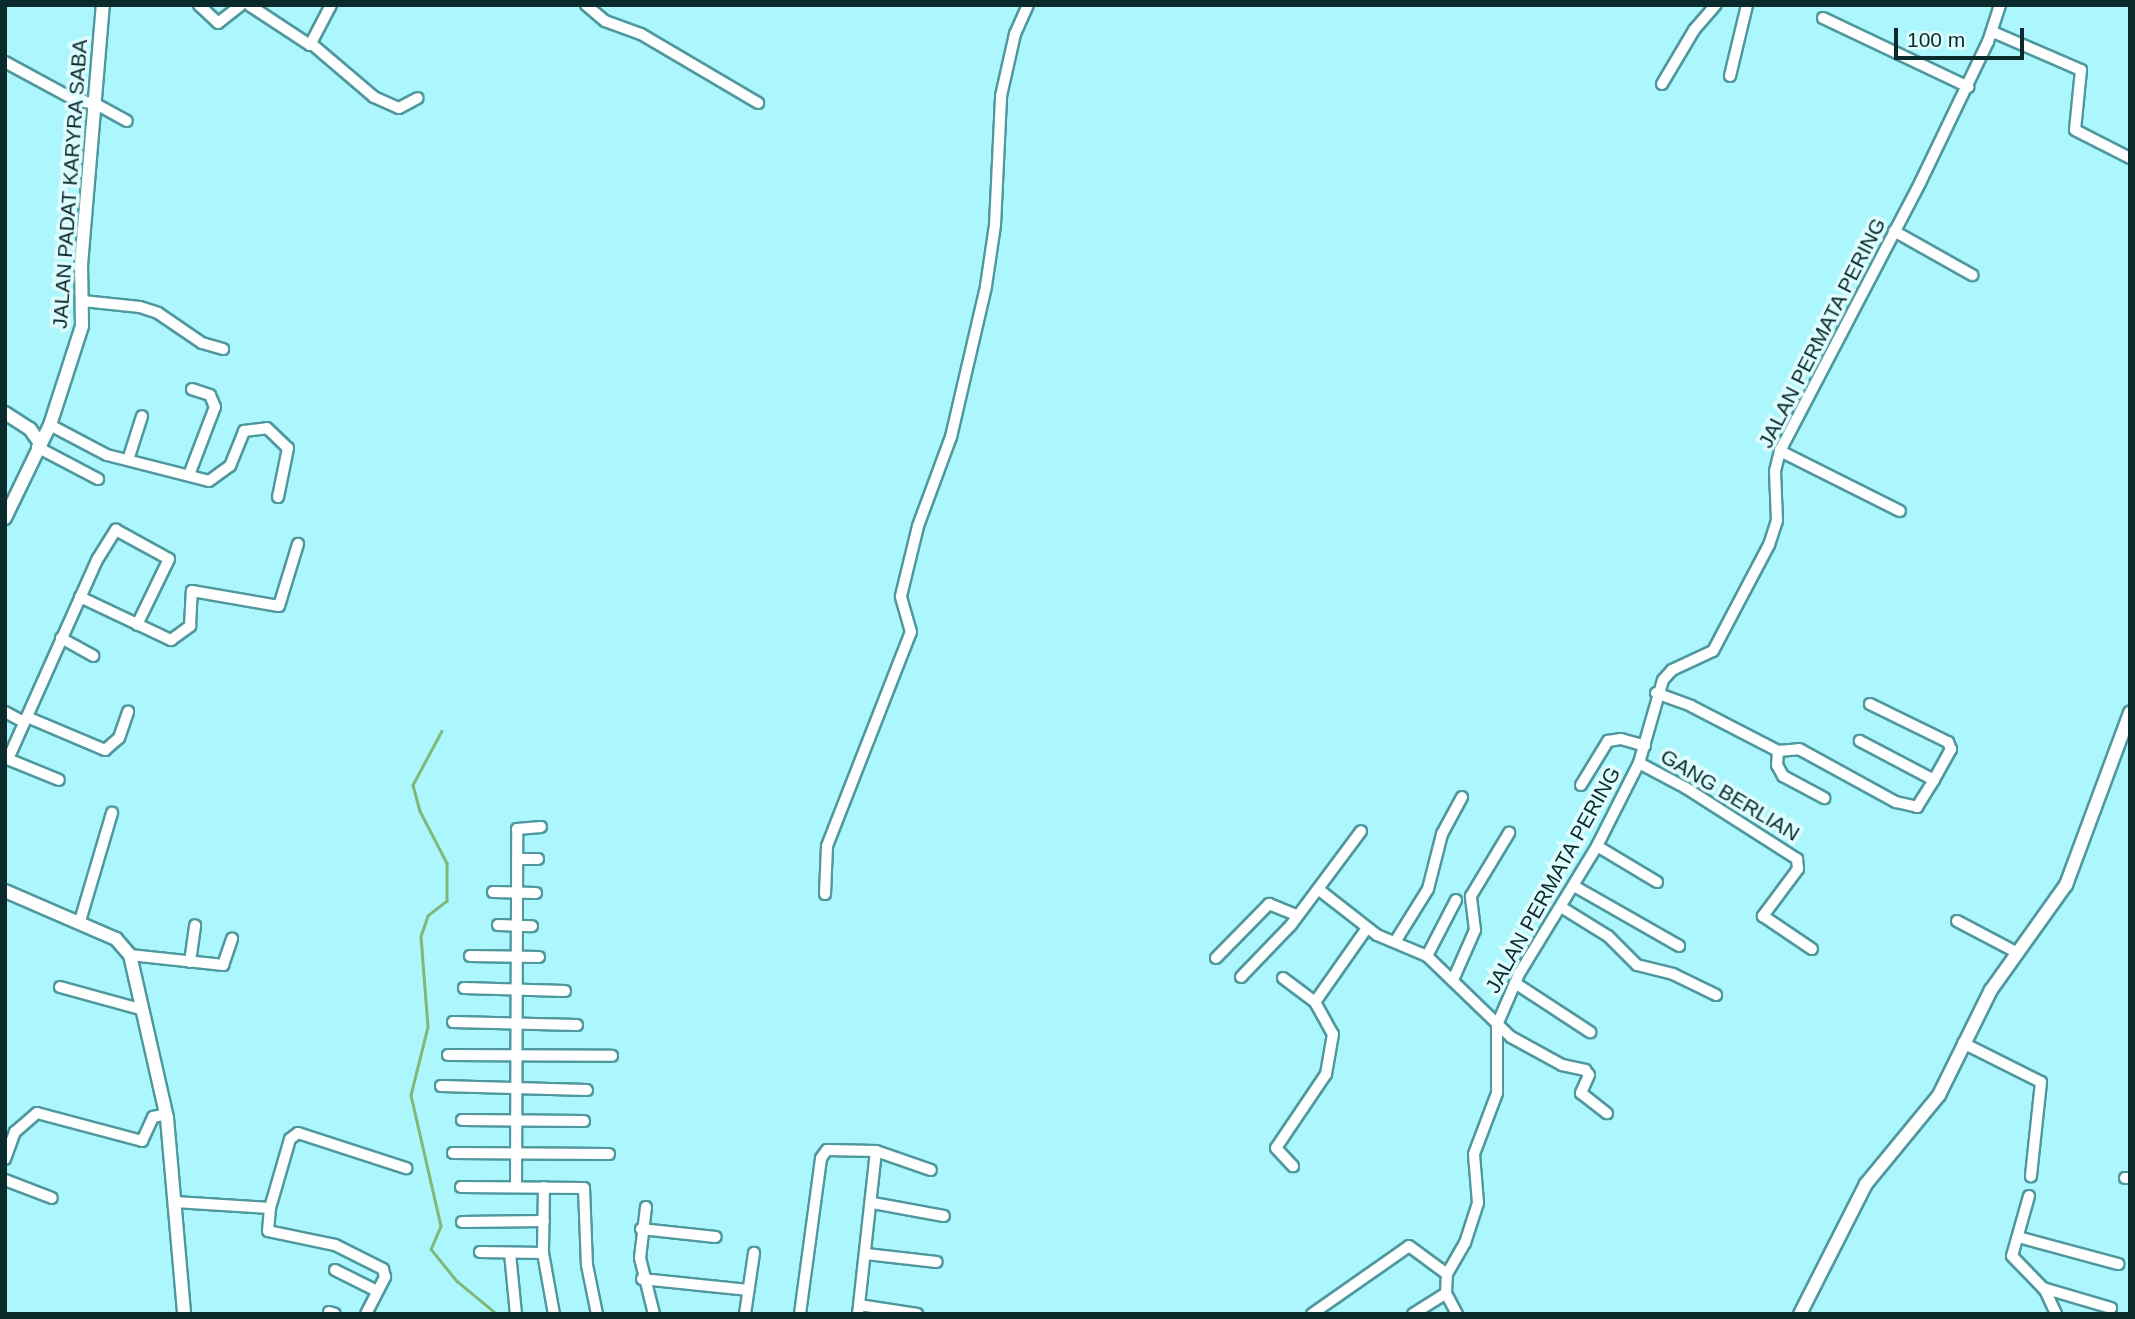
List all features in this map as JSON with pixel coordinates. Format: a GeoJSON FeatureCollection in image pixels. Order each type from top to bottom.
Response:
{"type":"FeatureCollection","features":[{"type":"Feature","properties":{"kind":"street","name":"JALAN PADAT KARYRA SABA"},"geometry":{"type":"LineString","coordinates":[[5,518],[50,425],[82,326],[81,265],[103,5]]}},
{"type":"Feature","properties":{"kind":"street"},"geometry":{"type":"LineString","coordinates":[[199,5],[207,17],[218,23],[242,5]]}},
{"type":"Feature","properties":{"kind":"street"},"geometry":{"type":"LineString","coordinates":[[249,5],[313,45],[374,97],[399,108],[418,99]]}},
{"type":"Feature","properties":{"kind":"street"},"geometry":{"type":"LineString","coordinates":[[313,45],[331,5]]}},
{"type":"Feature","properties":{"kind":"street"},"geometry":{"type":"LineString","coordinates":[[586,5],[605,21],[641,34],[758,103]]}},
{"type":"Feature","properties":{"kind":"street"},"geometry":{"type":"LineString","coordinates":[[825,894],[827,846],[911,632],[901,596],[918,526],[951,436],[986,286],[995,225],[1001,96],[1015,34],[1028,5]]}},
{"type":"Feature","properties":{"kind":"street"},"geometry":{"type":"LineString","coordinates":[[1662,84],[1694,30],[1716,5]]}},
{"type":"Feature","properties":{"kind":"street"},"geometry":{"type":"LineString","coordinates":[[1730,76],[1747,5]]}},
{"type":"Feature","properties":{"kind":"street","name":"JALAN PERMATA PERING"},"geometry":{"type":"LineString","coordinates":[[1446,1293],[1447,1274],[1465,1243],[1478,1203],[1474,1154],[1497,1093],[1497,1025],[1515,984],[1597,846],[1639,763],[1656,693],[1672,670],[1713,651],[1769,545],[1777,521],[1775,471],[1780,451],[1968,87],[1993,32],[2000,5]]}},
{"type":"Feature","properties":{"kind":"street"},"geometry":{"type":"LineString","coordinates":[[1823,18],[1968,87]]}},
{"type":"Feature","properties":{"kind":"street"},"geometry":{"type":"LineString","coordinates":[[1993,32],[2081,70],[2075,130],[2130,158]]}},
{"type":"Feature","properties":{"kind":"street"},"geometry":{"type":"LineString","coordinates":[[5,62],[75,100],[96,104],[127,121]]}},
{"type":"Feature","properties":{"kind":"street"},"geometry":{"type":"LineString","coordinates":[[1894,231],[1972,275]]}},
{"type":"Feature","properties":{"kind":"street"},"geometry":{"type":"LineString","coordinates":[[83,301],[140,307],[158,313],[202,343],[223,349]]}},
{"type":"Feature","properties":{"kind":"street"},"geometry":{"type":"LineString","coordinates":[[189,475],[215,407],[209,396],[192,389]]}},
{"type":"Feature","properties":{"kind":"street"},"geometry":{"type":"LineString","coordinates":[[5,413],[30,429],[38,445],[98,479]]}},
{"type":"Feature","properties":{"kind":"street"},"geometry":{"type":"LineString","coordinates":[[128,460],[142,416]]}},
{"type":"Feature","properties":{"kind":"street"},"geometry":{"type":"LineString","coordinates":[[50,425],[85,445],[128,460],[215,480],[230,466],[244,431],[267,428],[288,448],[278,497]]}},
{"type":"Feature","properties":{"kind":"street"},"geometry":{"type":"LineString","coordinates":[[1780,451],[1900,511]]}},
{"type":"Feature","properties":{"kind":"street"},"geometry":{"type":"LineString","coordinates":[[59,780],[6,759],[110,536],[119,530],[169,559],[137,625]]}},
{"type":"Feature","properties":{"kind":"street"},"geometry":{"type":"LineString","coordinates":[[80,597],[137,625],[174,639],[190,626],[189,596],[194,590],[278,606],[298,544]]}},
{"type":"Feature","properties":{"kind":"street"},"geometry":{"type":"LineString","coordinates":[[61,638],[93,656]]}},
{"type":"Feature","properties":{"kind":"street"},"geometry":{"type":"LineString","coordinates":[[1656,693],[1691,706],[1778,751],[1799,749],[1913,809],[1934,780],[1951,749],[1948,742],[1870,704]]}},
{"type":"Feature","properties":{"kind":"street"},"geometry":{"type":"LineString","coordinates":[[5,712],[105,750],[119,738],[128,712]]}},
{"type":"Feature","properties":{"kind":"street"},"geometry":{"type":"LineString","coordinates":[[1800,1314],[1867,1184],[1938,1096],[1991,990],[2066,885],[2130,713]]}},
{"type":"Feature","properties":{"kind":"street"},"geometry":{"type":"LineString","coordinates":[[1581,785],[1608,741],[1621,739],[1645,747]]}},
{"type":"Feature","properties":{"kind":"street"},"geometry":{"type":"LineString","coordinates":[[1860,741],[1934,780]]}},
{"type":"Feature","properties":{"kind":"street"},"geometry":{"type":"LineString","coordinates":[[1778,751],[1777,765],[1783,776],[1824,798]]}},
{"type":"Feature","properties":{"kind":"street","name":"GANG BERLIAN"},"geometry":{"type":"LineString","coordinates":[[1639,763],[1686,788],[1797,859],[1798,869],[1763,916],[1812,949]]}},
{"type":"Feature","properties":{"kind":"street"},"geometry":{"type":"LineString","coordinates":[[1395,942],[1427,889],[1442,834],[1462,797]]}},
{"type":"Feature","properties":{"kind":"street"},"geometry":{"type":"LineString","coordinates":[[80,921],[112,813]]}},
{"type":"Feature","properties":{"kind":"street"},"geometry":{"type":"LineString","coordinates":[[516,1187],[519,1089],[516,957],[519,827],[541,827]]}},
{"type":"Feature","properties":{"kind":"street"},"geometry":{"type":"LineString","coordinates":[[1241,977],[1318,889],[1361,831]]}},
{"type":"Feature","properties":{"kind":"street"},"geometry":{"type":"LineString","coordinates":[[1453,980],[1475,930],[1471,896],[1509,833]]}},
{"type":"Feature","properties":{"kind":"street"},"geometry":{"type":"LineString","coordinates":[[1597,846],[1657,882]]}},
{"type":"Feature","properties":{"kind":"street"},"geometry":{"type":"LineString","coordinates":[[517,859],[538,859]]}},
{"type":"Feature","properties":{"kind":"street"},"geometry":{"type":"LineString","coordinates":[[1574,886],[1679,946]]}},
{"type":"Feature","properties":{"kind":"street"},"geometry":{"type":"LineString","coordinates":[[1318,889],[1367,928],[1427,956],[1497,1025],[1553,1061],[1585,1070],[1589,1075],[1581,1093],[1607,1113]]}},
{"type":"Feature","properties":{"kind":"street"},"geometry":{"type":"LineString","coordinates":[[5,891],[80,921],[116,939],[130,955],[136,1008],[167,1114],[184,1314]]}},
{"type":"Feature","properties":{"kind":"street"},"geometry":{"type":"LineString","coordinates":[[493,892],[536,893]]}},
{"type":"Feature","properties":{"kind":"street"},"geometry":{"type":"LineString","coordinates":[[1427,956],[1456,900]]}},
{"type":"Feature","properties":{"kind":"street"},"geometry":{"type":"LineString","coordinates":[[1216,958],[1269,904],[1296,915]]}},
{"type":"Feature","properties":{"kind":"street"},"geometry":{"type":"LineString","coordinates":[[1561,907],[1608,936],[1637,965],[1673,974],[1716,995]]}},
{"type":"Feature","properties":{"kind":"street"},"geometry":{"type":"LineString","coordinates":[[1957,921],[2018,953]]}},
{"type":"Feature","properties":{"kind":"street"},"geometry":{"type":"LineString","coordinates":[[190,962],[195,925]]}},
{"type":"Feature","properties":{"kind":"street"},"geometry":{"type":"LineString","coordinates":[[498,925],[532,926]]}},
{"type":"Feature","properties":{"kind":"street"},"geometry":{"type":"LineString","coordinates":[[1315,1002],[1367,928]]}},
{"type":"Feature","properties":{"kind":"street"},"geometry":{"type":"LineString","coordinates":[[130,955],[225,964],[232,940]]}},
{"type":"Feature","properties":{"kind":"street"},"geometry":{"type":"LineString","coordinates":[[470,956],[539,957]]}},
{"type":"Feature","properties":{"kind":"street"},"geometry":{"type":"LineString","coordinates":[[1283,978],[1315,1002],[1332,1026],[1333,1038],[1326,1074],[1276,1148],[1293,1166]]}},
{"type":"Feature","properties":{"kind":"street"},"geometry":{"type":"LineString","coordinates":[[1515,984],[1590,1032]]}},
{"type":"Feature","properties":{"kind":"street"},"geometry":{"type":"LineString","coordinates":[[60,987],[136,1008]]}},
{"type":"Feature","properties":{"kind":"street"},"geometry":{"type":"LineString","coordinates":[[464,988],[565,991]]}},
{"type":"Feature","properties":{"kind":"street"},"geometry":{"type":"LineString","coordinates":[[453,1022],[577,1025]]}},
{"type":"Feature","properties":{"kind":"street"},"geometry":{"type":"LineString","coordinates":[[1964,1043],[2040,1082],[2031,1176]]}},
{"type":"Feature","properties":{"kind":"street"},"geometry":{"type":"LineString","coordinates":[[448,1055],[612,1056]]}},
{"type":"Feature","properties":{"kind":"street"},"geometry":{"type":"LineString","coordinates":[[441,1086],[587,1090]]}},
{"type":"Feature","properties":{"kind":"street"},"geometry":{"type":"LineString","coordinates":[[5,1159],[15,1132],[31,1115],[41,1113],[142,1141],[153,1117],[167,1114]]}},
{"type":"Feature","properties":{"kind":"street"},"geometry":{"type":"LineString","coordinates":[[462,1120],[584,1121]]}},
{"type":"Feature","properties":{"kind":"street"},"geometry":{"type":"LineString","coordinates":[[366,1314],[386,1274],[380,1267],[335,1245],[268,1231],[270,1208],[290,1139],[298,1133],[405,1168]]}},
{"type":"Feature","properties":{"kind":"street"},"geometry":{"type":"LineString","coordinates":[[800,1314],[821,1158],[827,1150],[876,1151],[931,1170]]}},
{"type":"Feature","properties":{"kind":"street"},"geometry":{"type":"LineString","coordinates":[[876,1151],[873,1203],[858,1309],[917,1314]]}},
{"type":"Feature","properties":{"kind":"street"},"geometry":{"type":"LineString","coordinates":[[453,1153],[609,1154]]}},
{"type":"Feature","properties":{"kind":"street"},"geometry":{"type":"LineString","coordinates":[[5,1180],[52,1198]]}},
{"type":"Feature","properties":{"kind":"street"},"geometry":{"type":"LineString","coordinates":[[461,1187],[584,1188],[587,1265],[597,1314]]}},
{"type":"Feature","properties":{"kind":"street"},"geometry":{"type":"LineString","coordinates":[[544,1187],[543,1253],[554,1314]]}},
{"type":"Feature","properties":{"kind":"street"},"geometry":{"type":"LineString","coordinates":[[2029,1196],[2012,1256],[2043,1289],[2056,1314]]}},
{"type":"Feature","properties":{"kind":"street"},"geometry":{"type":"LineString","coordinates":[[175,1202],[270,1208]]}},
{"type":"Feature","properties":{"kind":"street"},"geometry":{"type":"LineString","coordinates":[[873,1203],[944,1216]]}},
{"type":"Feature","properties":{"kind":"street"},"geometry":{"type":"LineString","coordinates":[[646,1206],[641,1229],[642,1279],[654,1314]]}},
{"type":"Feature","properties":{"kind":"street"},"geometry":{"type":"LineString","coordinates":[[462,1222],[544,1221]]}},
{"type":"Feature","properties":{"kind":"street"},"geometry":{"type":"LineString","coordinates":[[641,1229],[716,1237]]}},
{"type":"Feature","properties":{"kind":"street"},"geometry":{"type":"LineString","coordinates":[[2018,1237],[2118,1264]]}},
{"type":"Feature","properties":{"kind":"street"},"geometry":{"type":"LineString","coordinates":[[1312,1314],[1409,1246],[1447,1274]]}},
{"type":"Feature","properties":{"kind":"street"},"geometry":{"type":"LineString","coordinates":[[480,1252],[543,1253]]}},
{"type":"Feature","properties":{"kind":"street"},"geometry":{"type":"LineString","coordinates":[[510,1253],[516,1314]]}},
{"type":"Feature","properties":{"kind":"street"},"geometry":{"type":"LineString","coordinates":[[746,1314],[754,1253]]}},
{"type":"Feature","properties":{"kind":"street"},"geometry":{"type":"LineString","coordinates":[[866,1254],[937,1262]]}},
{"type":"Feature","properties":{"kind":"street"},"geometry":{"type":"LineString","coordinates":[[335,1269],[377,1291]]}},
{"type":"Feature","properties":{"kind":"street"},"geometry":{"type":"LineString","coordinates":[[642,1279],[748,1290]]}},
{"type":"Feature","properties":{"kind":"street"},"geometry":{"type":"LineString","coordinates":[[2043,1289],[2111,1308]]}},
{"type":"Feature","properties":{"kind":"street"},"geometry":{"type":"LineString","coordinates":[[1413,1314],[1446,1293],[1457,1314]]}},
{"type":"Feature","properties":{"kind":"waterway"},"geometry":{"type":"LineString","coordinates":[[442,731],[413,785],[420,811],[447,863],[447,901],[428,916],[421,936],[428,1027],[411,1095],[441,1226],[431,1249],[457,1281],[497,1314]]}}]}
